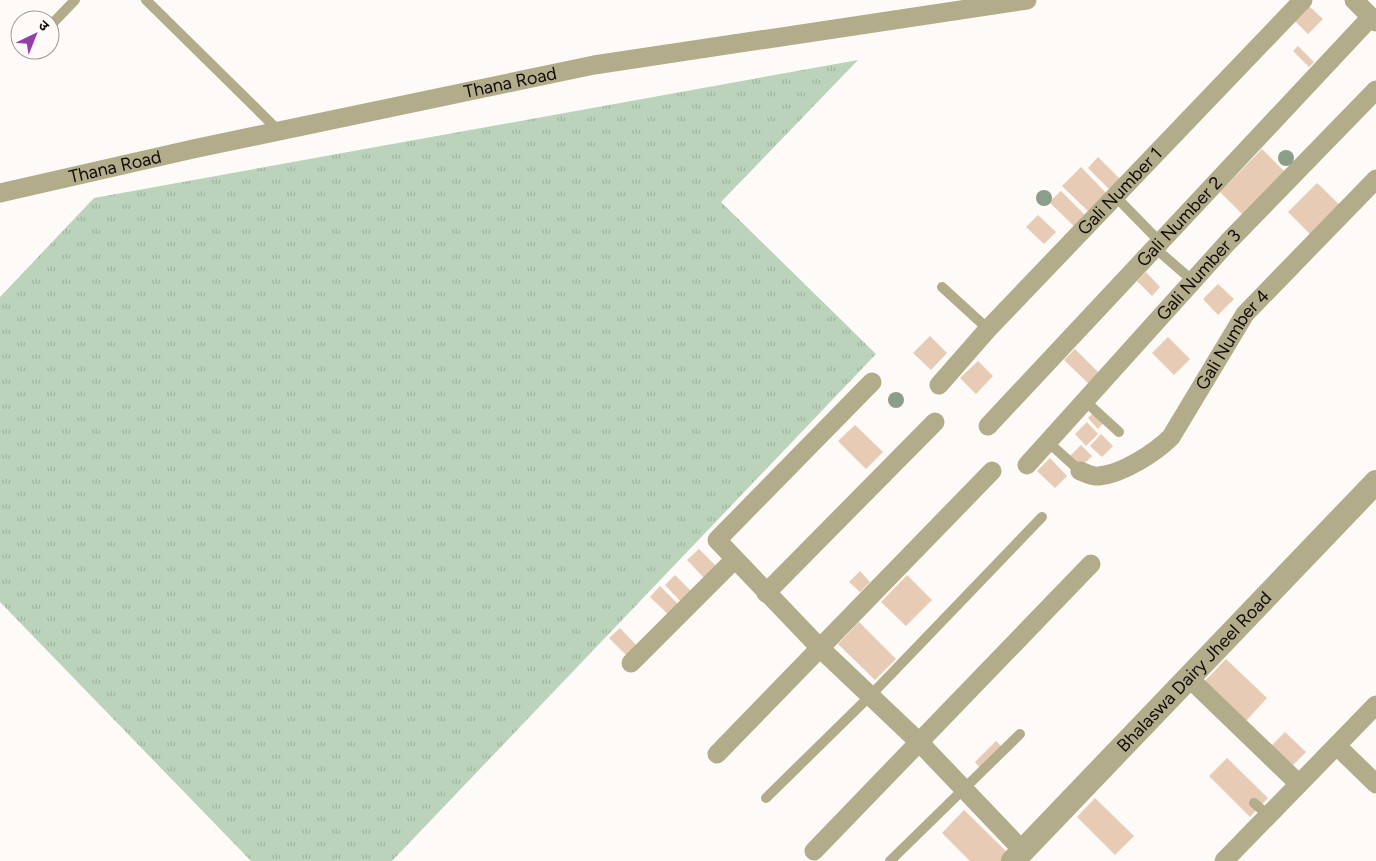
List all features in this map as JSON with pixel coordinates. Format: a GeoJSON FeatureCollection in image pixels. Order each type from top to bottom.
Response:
{"type":"FeatureCollection","features":[{"type":"Feature","properties":{"kind":"street","name":"Thana Road"},"geometry":{"type":"LineString","coordinates":[[0,193],[279,131],[594,65],[1027,0]]}},
{"type":"Feature","properties":{"kind":"street","name":"Gali Number 1"},"geometry":{"type":"LineString","coordinates":[[938,385],[988,329],[1303,0]]}},
{"type":"Feature","properties":{"kind":"street"},"geometry":{"type":"LineString","coordinates":[[1354,0],[1373,19]]}},
{"type":"Feature","properties":{"kind":"street","name":"Gali Number 2"},"geometry":{"type":"LineString","coordinates":[[988,426],[1157,245],[1373,19]]}},
{"type":"Feature","properties":{"kind":"street","name":"Gali Number 3"},"geometry":{"type":"LineString","coordinates":[[1027,465],[1193,280],[1376,90]]}},
{"type":"Feature","properties":{"kind":"street","name":"Gali Number 4"},"geometry":{"type":"LineString","coordinates":[[1080,471],[1098,476],[1120,470],[1158,449],[1171,437],[1245,314],[1376,180]]}},
{"type":"Feature","properties":{"kind":"street"},"geometry":{"type":"LineString","coordinates":[[872,382],[717,540],[734,560],[821,649],[920,743],[964,789],[1018,856]]}},
{"type":"Feature","properties":{"kind":"street"},"geometry":{"type":"LineString","coordinates":[[766,593],[935,422]]}},
{"type":"Feature","properties":{"kind":"street"},"geometry":{"type":"LineString","coordinates":[[717,754],[992,471]]}},
{"type":"Feature","properties":{"kind":"street","name":"Bhalaswa Dairy Jheel Road"},"geometry":{"type":"LineString","coordinates":[[1018,856],[1376,482]]}},
{"type":"Feature","properties":{"kind":"street"},"geometry":{"type":"LineString","coordinates":[[631,663],[734,560]]}},
{"type":"Feature","properties":{"kind":"street"},"geometry":{"type":"LineString","coordinates":[[814,851],[1091,564]]}},
{"type":"Feature","properties":{"kind":"street"},"geometry":{"type":"LineString","coordinates":[[1188,678],[1299,784]]}},
{"type":"Feature","properties":{"kind":"street"},"geometry":{"type":"LineString","coordinates":[[1224,861],[1261,809],[1299,784],[1376,705]]}},
{"type":"Feature","properties":{"kind":"street"},"geometry":{"type":"LineString","coordinates":[[1336,746],[1376,784]]}},
{"type":"Feature","properties":{"kind":"lane"},"geometry":{"type":"LineString","coordinates":[[60,16],[75,0]]}},
{"type":"Feature","properties":{"kind":"lane"},"geometry":{"type":"LineString","coordinates":[[146,0],[279,131]]}},
{"type":"Feature","properties":{"kind":"lane"},"geometry":{"type":"LineString","coordinates":[[1115,196],[1157,245],[1193,280]]}},
{"type":"Feature","properties":{"kind":"lane"},"geometry":{"type":"LineString","coordinates":[[942,287],[988,329]]}},
{"type":"Feature","properties":{"kind":"lane"},"geometry":{"type":"LineString","coordinates":[[1085,401],[1118,432]]}},
{"type":"Feature","properties":{"kind":"lane"},"geometry":{"type":"LineString","coordinates":[[1048,442],[1080,471]]}},
{"type":"Feature","properties":{"kind":"lane"},"geometry":{"type":"LineString","coordinates":[[766,798],[870,696],[1042,517]]}},
{"type":"Feature","properties":{"kind":"lane"},"geometry":{"type":"LineString","coordinates":[[890,861],[1020,734]]}},
{"type":"Feature","properties":{"kind":"green space"},"geometry":{"type":"Polygon","coordinates":[[[858,60],[721,202],[876,354],[392,861],[251,861],[0,602],[0,297],[94,198],[858,60]]]}},
{"type":"Feature","properties":{"kind":"building"},"geometry":{"type":"Polygon","coordinates":[[[1308,5],[1323,19],[1308,34],[1294,20],[1308,5]]]}},
{"type":"Feature","properties":{"kind":"building"},"geometry":{"type":"Polygon","coordinates":[[[1298,46],[1314,62],[1309,67],[1293,51],[1298,46]]]}},
{"type":"Feature","properties":{"kind":"building"},"geometry":{"type":"Polygon","coordinates":[[[1262,149],[1288,175],[1246,218],[1220,192],[1262,149]]]}},
{"type":"Feature","properties":{"kind":"building"},"geometry":{"type":"Polygon","coordinates":[[[1098,157],[1121,180],[1111,191],[1088,168],[1098,157]]]}},
{"type":"Feature","properties":{"kind":"building"},"geometry":{"type":"Polygon","coordinates":[[[1081,167],[1109,196],[1091,214],[1062,186],[1081,167]]]}},
{"type":"Feature","properties":{"kind":"building"},"geometry":{"type":"Polygon","coordinates":[[[1317,183],[1345,210],[1315,239],[1288,212],[1317,183]]]}},
{"type":"Feature","properties":{"kind":"building"},"geometry":{"type":"Polygon","coordinates":[[[1061,191],[1090,220],[1079,231],[1049,202],[1061,191]]]}},
{"type":"Feature","properties":{"kind":"building"},"geometry":{"type":"Polygon","coordinates":[[[1038,215],[1056,232],[1044,244],[1026,227],[1038,215]]]}},
{"type":"Feature","properties":{"kind":"building"},"geometry":{"type":"Polygon","coordinates":[[[1146,272],[1160,287],[1152,296],[1137,281],[1146,272]]]}},
{"type":"Feature","properties":{"kind":"building"},"geometry":{"type":"Polygon","coordinates":[[[1218,284],[1234,299],[1218,315],[1203,299],[1218,284]]]}},
{"type":"Feature","properties":{"kind":"building"},"geometry":{"type":"Polygon","coordinates":[[[930,336],[947,353],[931,370],[913,353],[930,336]]]}},
{"type":"Feature","properties":{"kind":"building"},"geometry":{"type":"Polygon","coordinates":[[[1168,337],[1190,359],[1174,375],[1152,353],[1168,337]]]}},
{"type":"Feature","properties":{"kind":"building"},"geometry":{"type":"Polygon","coordinates":[[[1075,349],[1103,377],[1093,388],[1064,360],[1075,349]]]}},
{"type":"Feature","properties":{"kind":"building"},"geometry":{"type":"Polygon","coordinates":[[[978,361],[993,376],[976,394],[960,378],[978,361]]]}},
{"type":"Feature","properties":{"kind":"building"},"geometry":{"type":"Polygon","coordinates":[[[1094,412],[1104,422],[1098,429],[1088,418],[1094,412]]]}},
{"type":"Feature","properties":{"kind":"building"},"geometry":{"type":"Polygon","coordinates":[[[1087,422],[1098,434],[1086,446],[1075,434],[1087,422]]]}},
{"type":"Feature","properties":{"kind":"building"},"geometry":{"type":"Polygon","coordinates":[[[855,425],[883,452],[866,469],[838,441],[855,425]]]}},
{"type":"Feature","properties":{"kind":"building"},"geometry":{"type":"Polygon","coordinates":[[[1101,434],[1113,446],[1102,457],[1090,446],[1101,434]]]}},
{"type":"Feature","properties":{"kind":"building"},"geometry":{"type":"Polygon","coordinates":[[[1081,445],[1092,456],[1076,472],[1065,461],[1081,445]]]}},
{"type":"Feature","properties":{"kind":"building"},"geometry":{"type":"Polygon","coordinates":[[[1050,458],[1067,476],[1055,488],[1037,471],[1050,458]]]}},
{"type":"Feature","properties":{"kind":"building"},"geometry":{"type":"Polygon","coordinates":[[[699,549],[717,567],[705,579],[687,560],[699,549]]]}},
{"type":"Feature","properties":{"kind":"building"},"geometry":{"type":"Polygon","coordinates":[[[860,571],[870,582],[860,592],[849,582],[860,571]]]}},
{"type":"Feature","properties":{"kind":"building"},"geometry":{"type":"Polygon","coordinates":[[[675,575],[693,593],[683,604],[665,585],[675,575]]]}},
{"type":"Feature","properties":{"kind":"building"},"geometry":{"type":"Polygon","coordinates":[[[907,575],[932,600],[906,626],[881,602],[907,575]]]}},
{"type":"Feature","properties":{"kind":"building"},"geometry":{"type":"Polygon","coordinates":[[[660,586],[679,605],[669,615],[650,597],[660,586]]]}},
{"type":"Feature","properties":{"kind":"building"},"geometry":{"type":"Polygon","coordinates":[[[859,622],[896,659],[875,680],[838,644],[859,622]]]}},
{"type":"Feature","properties":{"kind":"building"},"geometry":{"type":"Polygon","coordinates":[[[620,628],[639,648],[629,658],[609,638],[620,628]]]}},
{"type":"Feature","properties":{"kind":"building"},"geometry":{"type":"Polygon","coordinates":[[[1226,659],[1267,698],[1246,721],[1204,682],[1226,659]]]}},
{"type":"Feature","properties":{"kind":"building"},"geometry":{"type":"Polygon","coordinates":[[[1285,732],[1306,752],[1292,766],[1272,745],[1285,732]]]}},
{"type":"Feature","properties":{"kind":"building"},"geometry":{"type":"Polygon","coordinates":[[[996,741],[1003,748],[982,770],[975,762],[996,741]]]}},
{"type":"Feature","properties":{"kind":"building"},"geometry":{"type":"Polygon","coordinates":[[[1227,758],[1268,798],[1250,817],[1209,776],[1227,758]]]}},
{"type":"Feature","properties":{"kind":"building"},"geometry":{"type":"Polygon","coordinates":[[[1095,798],[1134,836],[1115,855],[1077,817],[1095,798]]]}},
{"type":"Feature","properties":{"kind":"building"},"geometry":{"type":"Polygon","coordinates":[[[964,810],[1009,854],[1002,861],[970,861],[942,833],[964,810]]]}}]}
